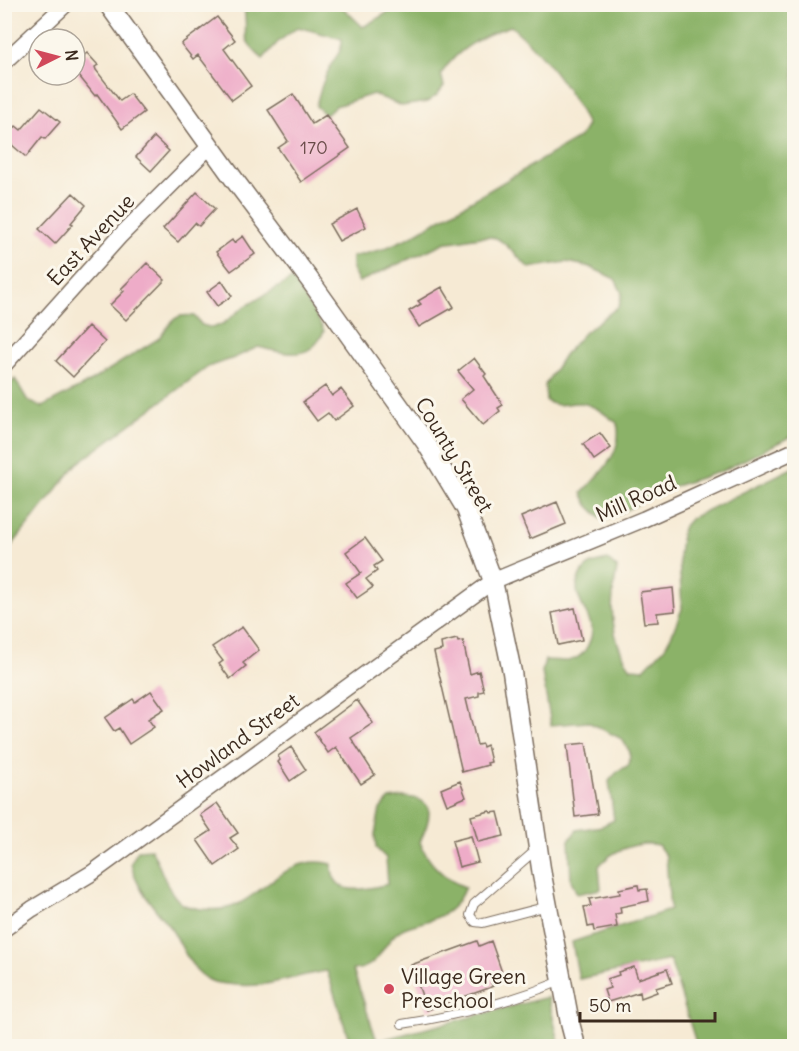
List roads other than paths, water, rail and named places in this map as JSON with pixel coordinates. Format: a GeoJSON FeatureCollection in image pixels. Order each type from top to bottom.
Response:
{"type":"FeatureCollection","features":[{"type":"Feature","properties":{"kind":"street"},"geometry":{"type":"LineString","coordinates":[[4,62],[66,4]]}},
{"type":"Feature","properties":{"kind":"street","name":"County Street"},"geometry":{"type":"LineString","coordinates":[[108,4],[426,443],[466,509],[493,581],[512,672],[548,906],[576,1047]]}},
{"type":"Feature","properties":{"kind":"street","name":"East Avenue"},"geometry":{"type":"LineString","coordinates":[[4,365],[120,237],[210,146]]}},
{"type":"Feature","properties":{"kind":"street","name":"Mill Road"},"geometry":{"type":"LineString","coordinates":[[493,581],[656,514],[795,451]]}},
{"type":"Feature","properties":{"kind":"street","name":"Howland Street"},"geometry":{"type":"LineString","coordinates":[[4,929],[32,909],[92,873],[493,581]]}},
{"type":"Feature","properties":{"kind":"lane"},"geometry":{"type":"LineString","coordinates":[[539,848],[474,904],[470,915],[475,922],[483,923],[548,906]]}},
{"type":"Feature","properties":{"kind":"lane"},"geometry":{"type":"LineString","coordinates":[[402,1024],[434,1019],[526,996],[562,980]]}},
{"type":"Feature","properties":{"kind":"place","name":"Village Green Preschool"},"geometry":{"type":"Point","coordinates":[389,989]}}]}
